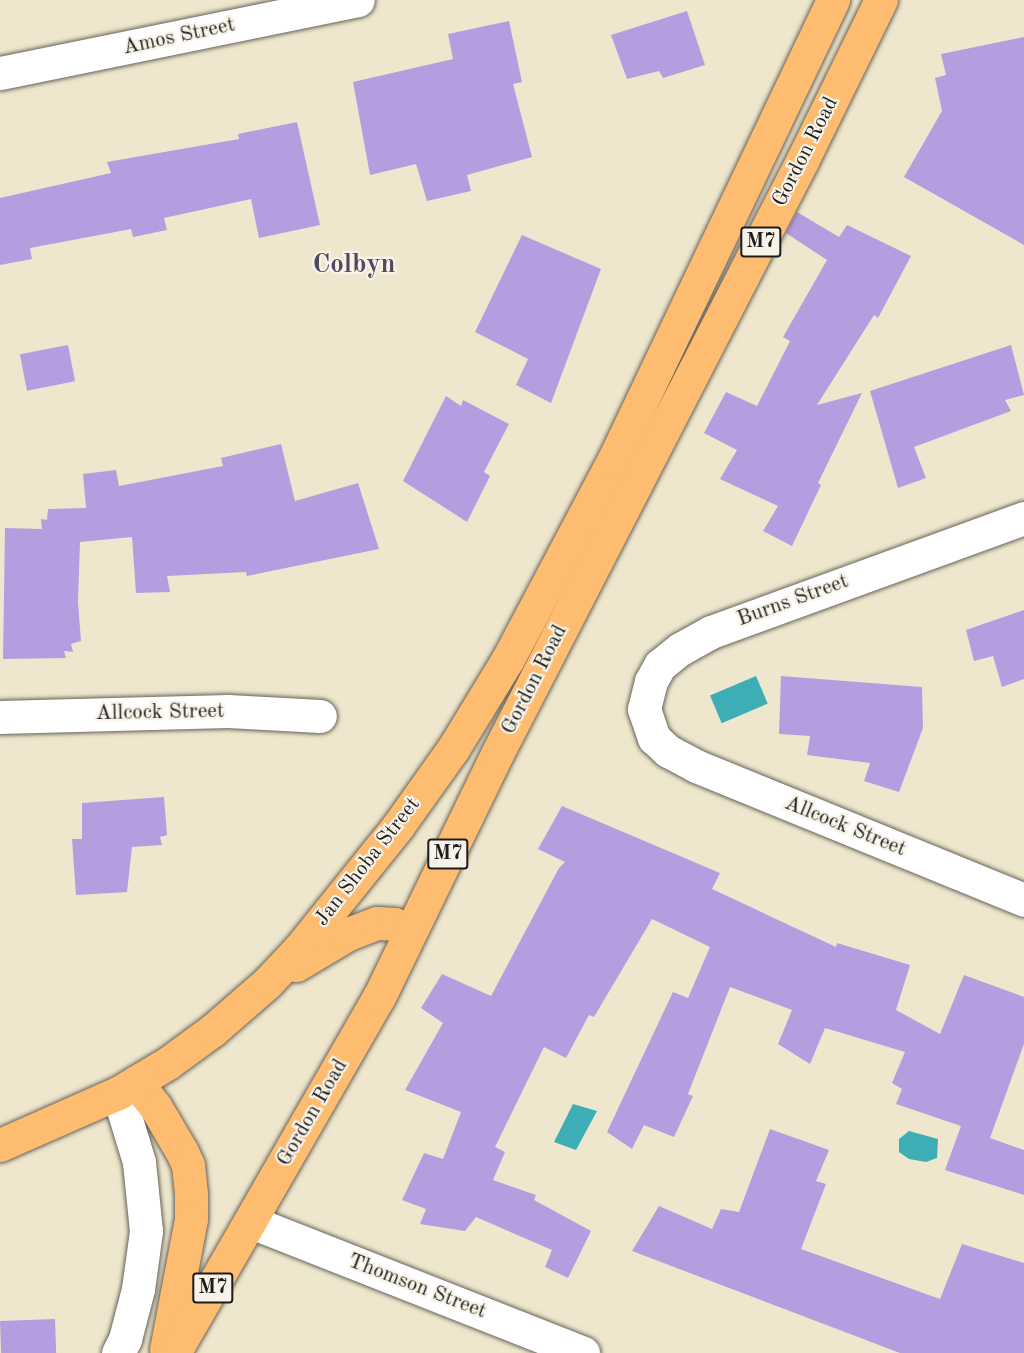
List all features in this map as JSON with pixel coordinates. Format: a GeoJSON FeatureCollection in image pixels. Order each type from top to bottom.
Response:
{"type":"FeatureCollection","features":[{"type":"Feature","properties":{"kind":"main road","name":"Gordon Road"},"geometry":{"type":"LineString","coordinates":[[613,461],[832,0]]}},
{"type":"Feature","properties":{"kind":"main road","name":"Gordon Road"},"geometry":{"type":"LineString","coordinates":[[174,1353],[379,997],[497,754],[803,159],[881,0]]}},
{"type":"Feature","properties":{"kind":"main road","name":"Jan Shoba Street"},"geometry":{"type":"LineString","coordinates":[[0,1145],[127,1088],[213,1029],[267,984],[340,901],[453,749],[508,659],[613,461]]}},
{"type":"Feature","properties":{"kind":"main road"},"geometry":{"type":"LineString","coordinates":[[267,984],[363,927],[385,921],[410,932]]}},
{"type":"Feature","properties":{"kind":"main road"},"geometry":{"type":"LineString","coordinates":[[127,1088],[155,1106],[188,1166],[191,1194],[188,1239],[165,1353]]}},
{"type":"Feature","properties":{"kind":"street","name":"Amos Street"},"geometry":{"type":"LineString","coordinates":[[0,74],[358,0]]}},
{"type":"Feature","properties":{"kind":"street","name":"Burns Street"},"geometry":{"type":"LineString","coordinates":[[668,751],[654,738],[644,709],[651,681],[660,665],[680,649],[721,628],[1024,518]]}},
{"type":"Feature","properties":{"kind":"street","name":"Allcock Street"},"geometry":{"type":"LineString","coordinates":[[0,717],[228,711],[320,716]]}},
{"type":"Feature","properties":{"kind":"street","name":"Allcock Street"},"geometry":{"type":"LineString","coordinates":[[668,751],[696,766],[1024,900]]}},
{"type":"Feature","properties":{"kind":"street"},"geometry":{"type":"LineString","coordinates":[[118,1353],[125,1339],[138,1289],[146,1231],[139,1162],[127,1088]]}},
{"type":"Feature","properties":{"kind":"street","name":"Thomson Street"},"geometry":{"type":"LineString","coordinates":[[251,1222],[583,1353]]}},
{"type":"Feature","properties":{"kind":"water"},"geometry":{"type":"Polygon","coordinates":[[[756,676],[768,704],[722,723],[710,696],[756,676]]]}},
{"type":"Feature","properties":{"kind":"water"},"geometry":{"type":"Polygon","coordinates":[[[573,1104],[597,1111],[576,1150],[554,1142],[573,1104]]]}},
{"type":"Feature","properties":{"kind":"water"},"geometry":{"type":"Polygon","coordinates":[[[909,1131],[938,1139],[937,1158],[926,1162],[909,1159],[899,1152],[899,1139],[909,1131]]]}},
{"type":"Feature","properties":{"kind":"building"},"geometry":{"type":"Polygon","coordinates":[[[687,11],[705,65],[663,78],[659,71],[627,79],[611,35],[687,11]]]}},
{"type":"Feature","properties":{"kind":"building"},"geometry":{"type":"Polygon","coordinates":[[[509,21],[522,82],[513,84],[532,157],[467,175],[471,191],[427,201],[416,164],[370,175],[353,82],[453,59],[448,34],[509,21]]]}},
{"type":"Feature","properties":{"kind":"building"},"geometry":{"type":"Polygon","coordinates":[[[1024,37],[1024,245],[904,177],[942,111],[935,78],[946,75],[941,54],[1024,37]]]}},
{"type":"Feature","properties":{"kind":"building"},"geometry":{"type":"Polygon","coordinates":[[[297,122],[320,225],[259,238],[251,199],[164,218],[167,230],[133,237],[131,229],[30,248],[32,259],[0,265],[0,198],[111,173],[107,162],[239,139],[238,134],[297,122]]]}},
{"type":"Feature","properties":{"kind":"building"},"geometry":{"type":"Polygon","coordinates":[[[797,212],[839,237],[847,225],[911,256],[878,318],[874,315],[817,405],[862,393],[818,483],[821,485],[792,546],[763,531],[778,506],[720,479],[737,450],[704,433],[726,392],[757,406],[790,341],[783,337],[827,260],[786,233],[797,212]]]}},
{"type":"Feature","properties":{"kind":"building"},"geometry":{"type":"Polygon","coordinates":[[[522,235],[601,269],[551,403],[516,385],[528,359],[475,332],[522,235]]]}},
{"type":"Feature","properties":{"kind":"building"},"geometry":{"type":"Polygon","coordinates":[[[68,345],[75,381],[27,391],[20,354],[68,345]]]}},
{"type":"Feature","properties":{"kind":"building"},"geometry":{"type":"Polygon","coordinates":[[[1011,345],[1024,395],[1005,400],[1011,411],[914,447],[926,478],[898,488],[870,391],[1011,345]]]}},
{"type":"Feature","properties":{"kind":"building"},"geometry":{"type":"Polygon","coordinates":[[[446,396],[461,406],[463,400],[509,424],[484,472],[490,476],[467,522],[403,481],[446,396]]]}},
{"type":"Feature","properties":{"kind":"building"},"geometry":{"type":"Polygon","coordinates":[[[281,444],[295,501],[358,483],[379,549],[247,576],[246,572],[167,576],[170,592],[136,593],[132,537],[80,542],[78,602],[81,641],[71,644],[73,652],[64,651],[66,658],[3,659],[5,528],[42,529],[41,519],[47,520],[48,509],[86,508],[83,474],[116,470],[119,486],[223,466],[221,458],[281,444]]]}},
{"type":"Feature","properties":{"kind":"building"},"geometry":{"type":"Polygon","coordinates":[[[1024,610],[1024,679],[1002,687],[993,656],[974,661],[966,630],[1024,610]]]}},
{"type":"Feature","properties":{"kind":"building"},"geometry":{"type":"Polygon","coordinates":[[[781,676],[922,687],[923,728],[899,792],[864,781],[870,763],[807,755],[810,736],[779,734],[781,676]]]}},
{"type":"Feature","properties":{"kind":"building"},"geometry":{"type":"Polygon","coordinates":[[[164,797],[167,835],[160,837],[162,845],[132,847],[127,892],[76,895],[72,839],[82,839],[82,803],[164,797]]]}},
{"type":"Feature","properties":{"kind":"building"},"geometry":{"type":"Polygon","coordinates":[[[562,806],[720,873],[712,889],[836,947],[837,943],[910,965],[896,1010],[940,1034],[964,975],[1024,997],[1024,1044],[990,1138],[1024,1150],[1024,1195],[945,1170],[961,1126],[896,1104],[902,1089],[892,1083],[905,1052],[825,1028],[810,1064],[778,1044],[792,1010],[730,987],[688,1094],[693,1096],[674,1137],[644,1125],[632,1149],[607,1132],[673,992],[688,998],[710,947],[652,919],[594,1017],[589,1015],[566,1058],[544,1047],[495,1147],[505,1152],[493,1180],[536,1195],[534,1200],[591,1231],[568,1278],[545,1267],[552,1250],[476,1217],[465,1231],[420,1224],[426,1209],[402,1200],[424,1153],[443,1159],[461,1112],[405,1090],[443,1023],[421,1008],[442,974],[491,996],[559,868],[565,862],[538,849],[562,806]]]}},
{"type":"Feature","properties":{"kind":"building"},"geometry":{"type":"Polygon","coordinates":[[[770,1129],[829,1150],[816,1181],[826,1184],[801,1249],[940,1299],[962,1244],[1024,1263],[1024,1353],[900,1353],[632,1251],[659,1206],[712,1229],[721,1209],[739,1212],[770,1129]]]}},
{"type":"Feature","properties":{"kind":"building"},"geometry":{"type":"Polygon","coordinates":[[[55,1319],[56,1353],[1,1353],[0,1321],[55,1319]]]}},
{"type":"Feature","properties":{"kind":"district","name":"Colbyn"},"geometry":{"type":"Point","coordinates":[354,265]}}]}
